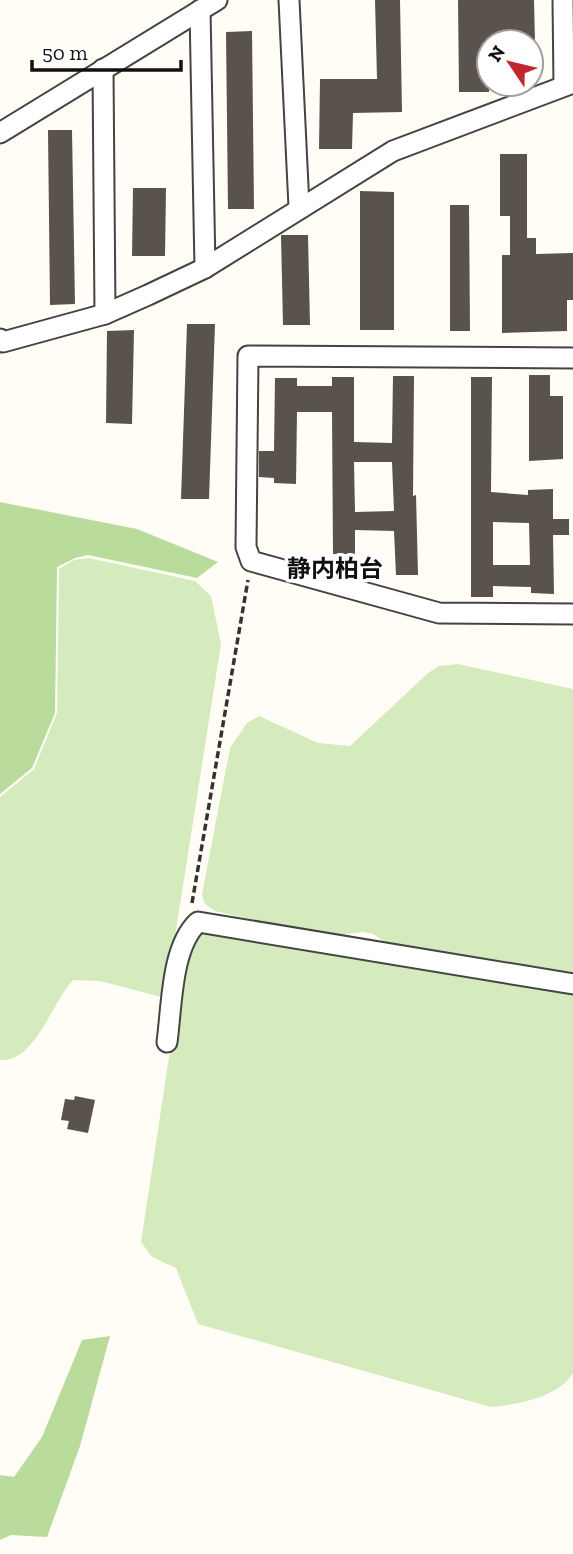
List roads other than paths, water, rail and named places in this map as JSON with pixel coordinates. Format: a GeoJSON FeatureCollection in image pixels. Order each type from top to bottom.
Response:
{"type":"FeatureCollection","features":[{"type":"Feature","properties":{"kind":"street"},"geometry":{"type":"LineString","coordinates":[[0,133],[217,0]]}},
{"type":"Feature","properties":{"kind":"street"},"geometry":{"type":"LineString","coordinates":[[289,0],[299,208]]}},
{"type":"Feature","properties":{"kind":"street"},"geometry":{"type":"LineString","coordinates":[[0,338],[3,342],[105,314],[205,268],[393,151],[568,85],[563,0]]}},
{"type":"Feature","properties":{"kind":"street"},"geometry":{"type":"LineString","coordinates":[[200,10],[205,268]]}},
{"type":"Feature","properties":{"kind":"street"},"geometry":{"type":"LineString","coordinates":[[103,69],[105,314]]}},
{"type":"Feature","properties":{"kind":"street"},"geometry":{"type":"LineString","coordinates":[[573,358],[248,356],[246,547],[251,561],[439,613],[573,614]]}},
{"type":"Feature","properties":{"kind":"street"},"geometry":{"type":"LineString","coordinates":[[166,1042],[180,949],[186,933],[198,922],[573,984]]}},
{"type":"Feature","properties":{"kind":"district","name":"静内柏台"},"geometry":{"type":"Point","coordinates":[335,568]}}]}
